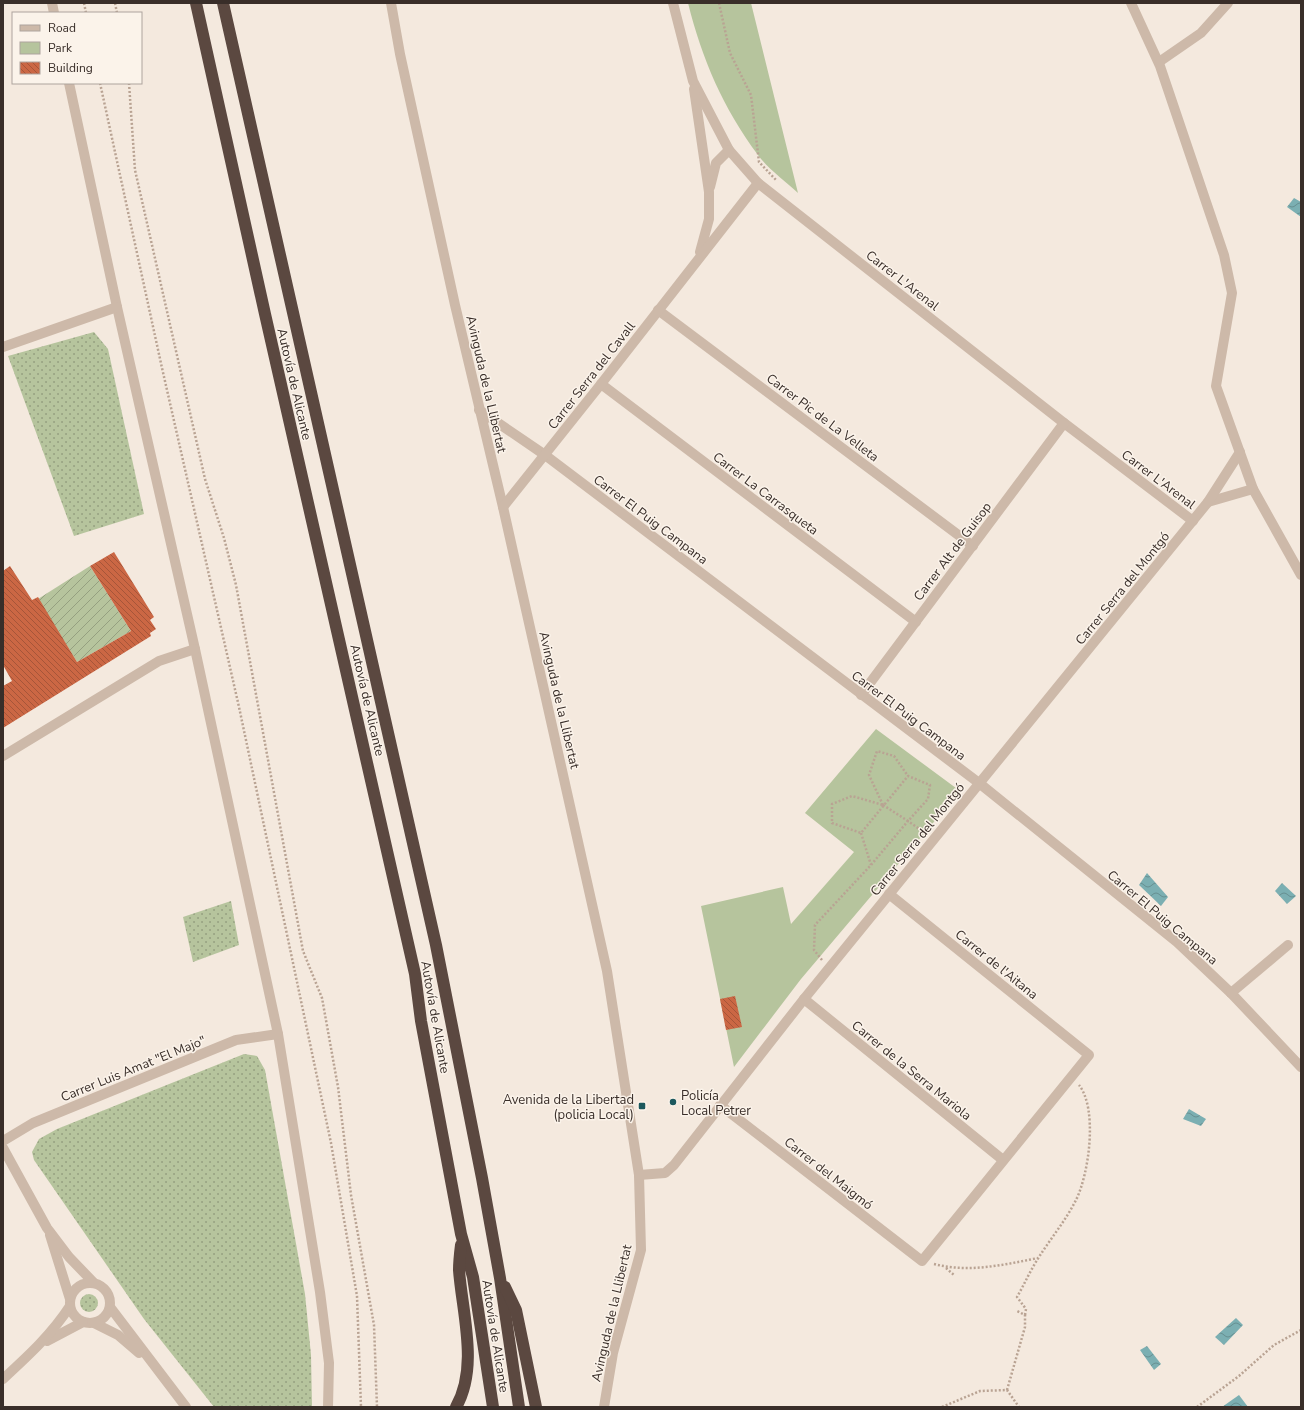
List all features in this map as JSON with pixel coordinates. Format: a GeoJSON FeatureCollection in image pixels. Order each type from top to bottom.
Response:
{"type":"FeatureCollection","features":[{"type":"Feature","properties":{"kind":"highway","name":"Autovía de Alicante"},"geometry":{"type":"LineString","coordinates":[[196,3],[415,974],[421,1021],[461,1234],[473,1278],[493,1407]]}},
{"type":"Feature","properties":{"kind":"highway","name":"Autovía de Alicante"},"geometry":{"type":"LineString","coordinates":[[223,3],[436,946],[482,1178],[500,1278],[518,1407]]}},
{"type":"Feature","properties":{"kind":"highway"},"geometry":{"type":"LineString","coordinates":[[456,1407],[465,1382],[468,1357],[466,1323],[459,1269],[461,1234]]}},
{"type":"Feature","properties":{"kind":"highway"},"geometry":{"type":"LineString","coordinates":[[500,1278],[516,1310],[536,1407]]}},
{"type":"Feature","properties":{"kind":"street","name":"Avinguda de la Llibertat"},"geometry":{"type":"LineString","coordinates":[[391,3],[402,62],[479,410],[503,506],[607,971],[639,1175],[641,1250],[613,1353],[604,1407]]}},
{"type":"Feature","properties":{"kind":"street","name":"Carrer L'Arenal"},"geometry":{"type":"LineString","coordinates":[[673,3],[693,82],[729,150],[758,183],[1064,423],[1193,521]]}},
{"type":"Feature","properties":{"kind":"street"},"geometry":{"type":"LineString","coordinates":[[1131,3],[1158,62],[1224,255],[1232,293],[1216,386],[1253,489],[1301,575]]}},
{"type":"Feature","properties":{"kind":"street"},"geometry":{"type":"LineString","coordinates":[[1158,62],[1201,33],[1228,3]]}},
{"type":"Feature","properties":{"kind":"street","name":"Carrer Serra del Cavall"},"geometry":{"type":"LineString","coordinates":[[693,82],[709,192],[709,219],[698,258]]}},
{"type":"Feature","properties":{"kind":"street"},"geometry":{"type":"LineString","coordinates":[[69,84],[117,307],[195,649],[278,1034],[321,1300],[329,1363],[328,1407]]}},
{"type":"Feature","properties":{"kind":"street","name":"Carrer Serra del Cavall"},"geometry":{"type":"LineString","coordinates":[[709,192],[716,163],[729,150]]}},
{"type":"Feature","properties":{"kind":"street","name":"Carrer Serra del Cavall"},"geometry":{"type":"LineString","coordinates":[[503,506],[545,455],[758,183]]}},
{"type":"Feature","properties":{"kind":"street"},"geometry":{"type":"LineString","coordinates":[[3,347],[117,307]]}},
{"type":"Feature","properties":{"kind":"street","name":"Carrer Pic de La Velleta"},"geometry":{"type":"LineString","coordinates":[[658,310],[972,546]]}},
{"type":"Feature","properties":{"kind":"street","name":"Carrer La Carrasqueta"},"geometry":{"type":"LineString","coordinates":[[601,384],[916,622]]}},
{"type":"Feature","properties":{"kind":"street","name":"Carrer El Puig Campana"},"geometry":{"type":"LineString","coordinates":[[479,410],[545,455],[979,784],[1176,942],[1231,992],[1301,1067]]}},
{"type":"Feature","properties":{"kind":"street","name":"Carrer Alt de Guisop"},"geometry":{"type":"LineString","coordinates":[[861,695],[1064,423]]}},
{"type":"Feature","properties":{"kind":"street","name":"Carrer Serra del Montgó"},"geometry":{"type":"LineString","coordinates":[[639,1175],[664,1172],[674,1165],[804,999],[1193,521],[1208,502],[1240,452]]}},
{"type":"Feature","properties":{"kind":"street"},"geometry":{"type":"LineString","coordinates":[[1208,502],[1253,489]]}},
{"type":"Feature","properties":{"kind":"street"},"geometry":{"type":"LineString","coordinates":[[3,756],[159,661],[195,649]]}},
{"type":"Feature","properties":{"kind":"street","name":"Carrer de l'Aitana"},"geometry":{"type":"LineString","coordinates":[[889,894],[1089,1055],[1072,1076]]}},
{"type":"Feature","properties":{"kind":"street"},"geometry":{"type":"LineString","coordinates":[[1231,992],[1288,945]]}},
{"type":"Feature","properties":{"kind":"street","name":"Carrer de la Serra Mariola"},"geometry":{"type":"LineString","coordinates":[[804,999],[1003,1160]]}},
{"type":"Feature","properties":{"kind":"street","name":"Carrer Luis Amat \"El Majo\""},"geometry":{"type":"LineString","coordinates":[[3,1141],[33,1123],[236,1040],[278,1034]]}},
{"type":"Feature","properties":{"kind":"street"},"geometry":{"type":"LineString","coordinates":[[922,1261],[1072,1076]]}},
{"type":"Feature","properties":{"kind":"street","name":"Carrer del Maigmó"},"geometry":{"type":"LineString","coordinates":[[720,1105],[922,1261]]}},
{"type":"Feature","properties":{"kind":"street"},"geometry":{"type":"LineString","coordinates":[[3,1148],[47,1228],[69,1257],[94,1283],[104,1288],[109,1296],[110,1307],[107,1314],[101,1320],[94,1323]]}},
{"type":"Feature","properties":{"kind":"street"},"geometry":{"type":"LineString","coordinates":[[47,1228],[70,1302],[77,1318],[83,1322],[94,1323],[118,1335],[153,1365]]}},
{"type":"Feature","properties":{"kind":"street"},"geometry":{"type":"LineString","coordinates":[[3,1379],[60,1323],[75,1290],[84,1284],[94,1283]]}},
{"type":"Feature","properties":{"kind":"street"},"geometry":{"type":"LineString","coordinates":[[110,1307],[186,1407]]}},
{"type":"Feature","properties":{"kind":"street"},"geometry":{"type":"LineString","coordinates":[[38,1346],[83,1322]]}},
{"type":"Feature","properties":{"kind":"path"},"geometry":{"type":"LineString","coordinates":[[720,3],[730,53],[752,95],[758,156]]}},
{"type":"Feature","properties":{"kind":"path"},"geometry":{"type":"LineString","coordinates":[[100,84],[163,376],[240,714],[331,1143],[357,1296],[361,1365],[361,1407]]}},
{"type":"Feature","properties":{"kind":"path"},"geometry":{"type":"LineString","coordinates":[[129,84],[135,170],[205,479],[224,538],[236,585],[303,951],[322,998],[338,1087],[351,1196],[374,1325],[377,1407]]}},
{"type":"Feature","properties":{"kind":"path"},"geometry":{"type":"LineString","coordinates":[[829,968],[814,950],[814,925],[871,865],[928,799],[930,785],[908,776],[894,756],[878,751],[869,775],[883,805]]}},
{"type":"Feature","properties":{"kind":"path"},"geometry":{"type":"LineString","coordinates":[[861,833],[908,776]]}},
{"type":"Feature","properties":{"kind":"path"},"geometry":{"type":"LineString","coordinates":[[861,833],[832,823],[832,804],[852,796],[883,805],[908,821],[933,840]]}},
{"type":"Feature","properties":{"kind":"path"},"geometry":{"type":"LineString","coordinates":[[861,833],[871,865]]}},
{"type":"Feature","properties":{"kind":"path"},"geometry":{"type":"LineString","coordinates":[[1007,1390],[1025,1327],[1026,1310],[1017,1297],[1038,1258],[1076,1200],[1085,1171],[1090,1117],[1084,1092],[1072,1076]]}},
{"type":"Feature","properties":{"kind":"path"},"geometry":{"type":"LineString","coordinates":[[922,1261],[946,1268],[968,1269],[994,1267],[1038,1258]]}},
{"type":"Feature","properties":{"kind":"path"},"geometry":{"type":"LineString","coordinates":[[946,1268],[954,1275]]}},
{"type":"Feature","properties":{"kind":"path"},"geometry":{"type":"LineString","coordinates":[[1017,1311],[1025,1315]]}},
{"type":"Feature","properties":{"kind":"path"},"geometry":{"type":"LineString","coordinates":[[1197,1407],[1239,1376],[1274,1345],[1301,1330]]}},
{"type":"Feature","properties":{"kind":"path"},"geometry":{"type":"LineString","coordinates":[[942,1407],[980,1391],[1007,1390]]}},
{"type":"Feature","properties":{"kind":"path"},"geometry":{"type":"LineString","coordinates":[[1007,1390],[1019,1407]]}},
{"type":"Feature","properties":{"kind":"green space"},"geometry":{"type":"Polygon","coordinates":[[[688,3],[751,3],[798,193],[762,160],[734,119],[707,63],[688,3]]]}},
{"type":"Feature","properties":{"kind":"green space"},"geometry":{"type":"Polygon","coordinates":[[[94,332],[108,349],[144,514],[74,536],[8,356],[94,332]]]}},
{"type":"Feature","properties":{"kind":"green space"},"geometry":{"type":"Polygon","coordinates":[[[90,566],[131,631],[77,662],[38,599],[90,566]]]}},
{"type":"Feature","properties":{"kind":"green space"},"geometry":{"type":"Polygon","coordinates":[[[876,729],[960,791],[801,979],[734,1067],[701,906],[783,887],[791,924],[854,852],[805,813],[876,729]]]}},
{"type":"Feature","properties":{"kind":"green space"},"geometry":{"type":"Polygon","coordinates":[[[231,901],[239,945],[193,962],[183,917],[231,901]]]}},
{"type":"Feature","properties":{"kind":"green space"},"geometry":{"type":"Polygon","coordinates":[[[244,1054],[257,1056],[265,1070],[305,1294],[311,1355],[312,1407],[214,1407],[144,1319],[34,1160],[32,1152],[39,1139],[57,1129],[244,1054]]]}},
{"type":"Feature","properties":{"kind":"green space"},"geometry":{"type":"Polygon","coordinates":[[[89,1294],[95,1297],[98,1303],[95,1309],[89,1312],[83,1309],[80,1303],[83,1297],[89,1294]]]}},
{"type":"Feature","properties":{"kind":"water"},"geometry":{"type":"Polygon","coordinates":[[[1294,198],[1301,202],[1301,217],[1287,207],[1294,198]]]}},
{"type":"Feature","properties":{"kind":"water"},"geometry":{"type":"Polygon","coordinates":[[[1147,873],[1168,897],[1161,906],[1139,885],[1147,873]]]}},
{"type":"Feature","properties":{"kind":"water"},"geometry":{"type":"Polygon","coordinates":[[[1282,883],[1296,896],[1287,904],[1275,891],[1282,883]]]}},
{"type":"Feature","properties":{"kind":"water"},"geometry":{"type":"Polygon","coordinates":[[[1189,1109],[1206,1119],[1201,1126],[1183,1119],[1189,1109]]]}},
{"type":"Feature","properties":{"kind":"water"},"geometry":{"type":"Polygon","coordinates":[[[1236,1318],[1243,1325],[1224,1345],[1215,1337],[1236,1318]]]}},
{"type":"Feature","properties":{"kind":"water"},"geometry":{"type":"Polygon","coordinates":[[[1147,1346],[1161,1364],[1154,1370],[1140,1350],[1147,1346]]]}},
{"type":"Feature","properties":{"kind":"water"},"geometry":{"type":"Polygon","coordinates":[[[1239,1395],[1248,1407],[1222,1407],[1239,1395]]]}},
{"type":"Feature","properties":{"kind":"building"},"geometry":{"type":"Polygon","coordinates":[[[114,552],[154,617],[150,620],[156,629],[150,633],[151,636],[3,728],[3,686],[12,681],[3,665],[3,571],[10,566],[32,600],[38,597],[77,662],[131,631],[90,566],[114,552]]]}},
{"type":"Feature","properties":{"kind":"building"},"geometry":{"type":"Polygon","coordinates":[[[735,996],[742,1027],[726,1030],[720,999],[735,996]]]}},
{"type":"Feature","properties":{"kind":"place","name":"Policía Local Petrer"},"geometry":{"type":"Point","coordinates":[673,1102]}},
{"type":"Feature","properties":{"kind":"place","name":"Avenida de la Libertad (policia Local)"},"geometry":{"type":"Point","coordinates":[642,1106]}}]}
